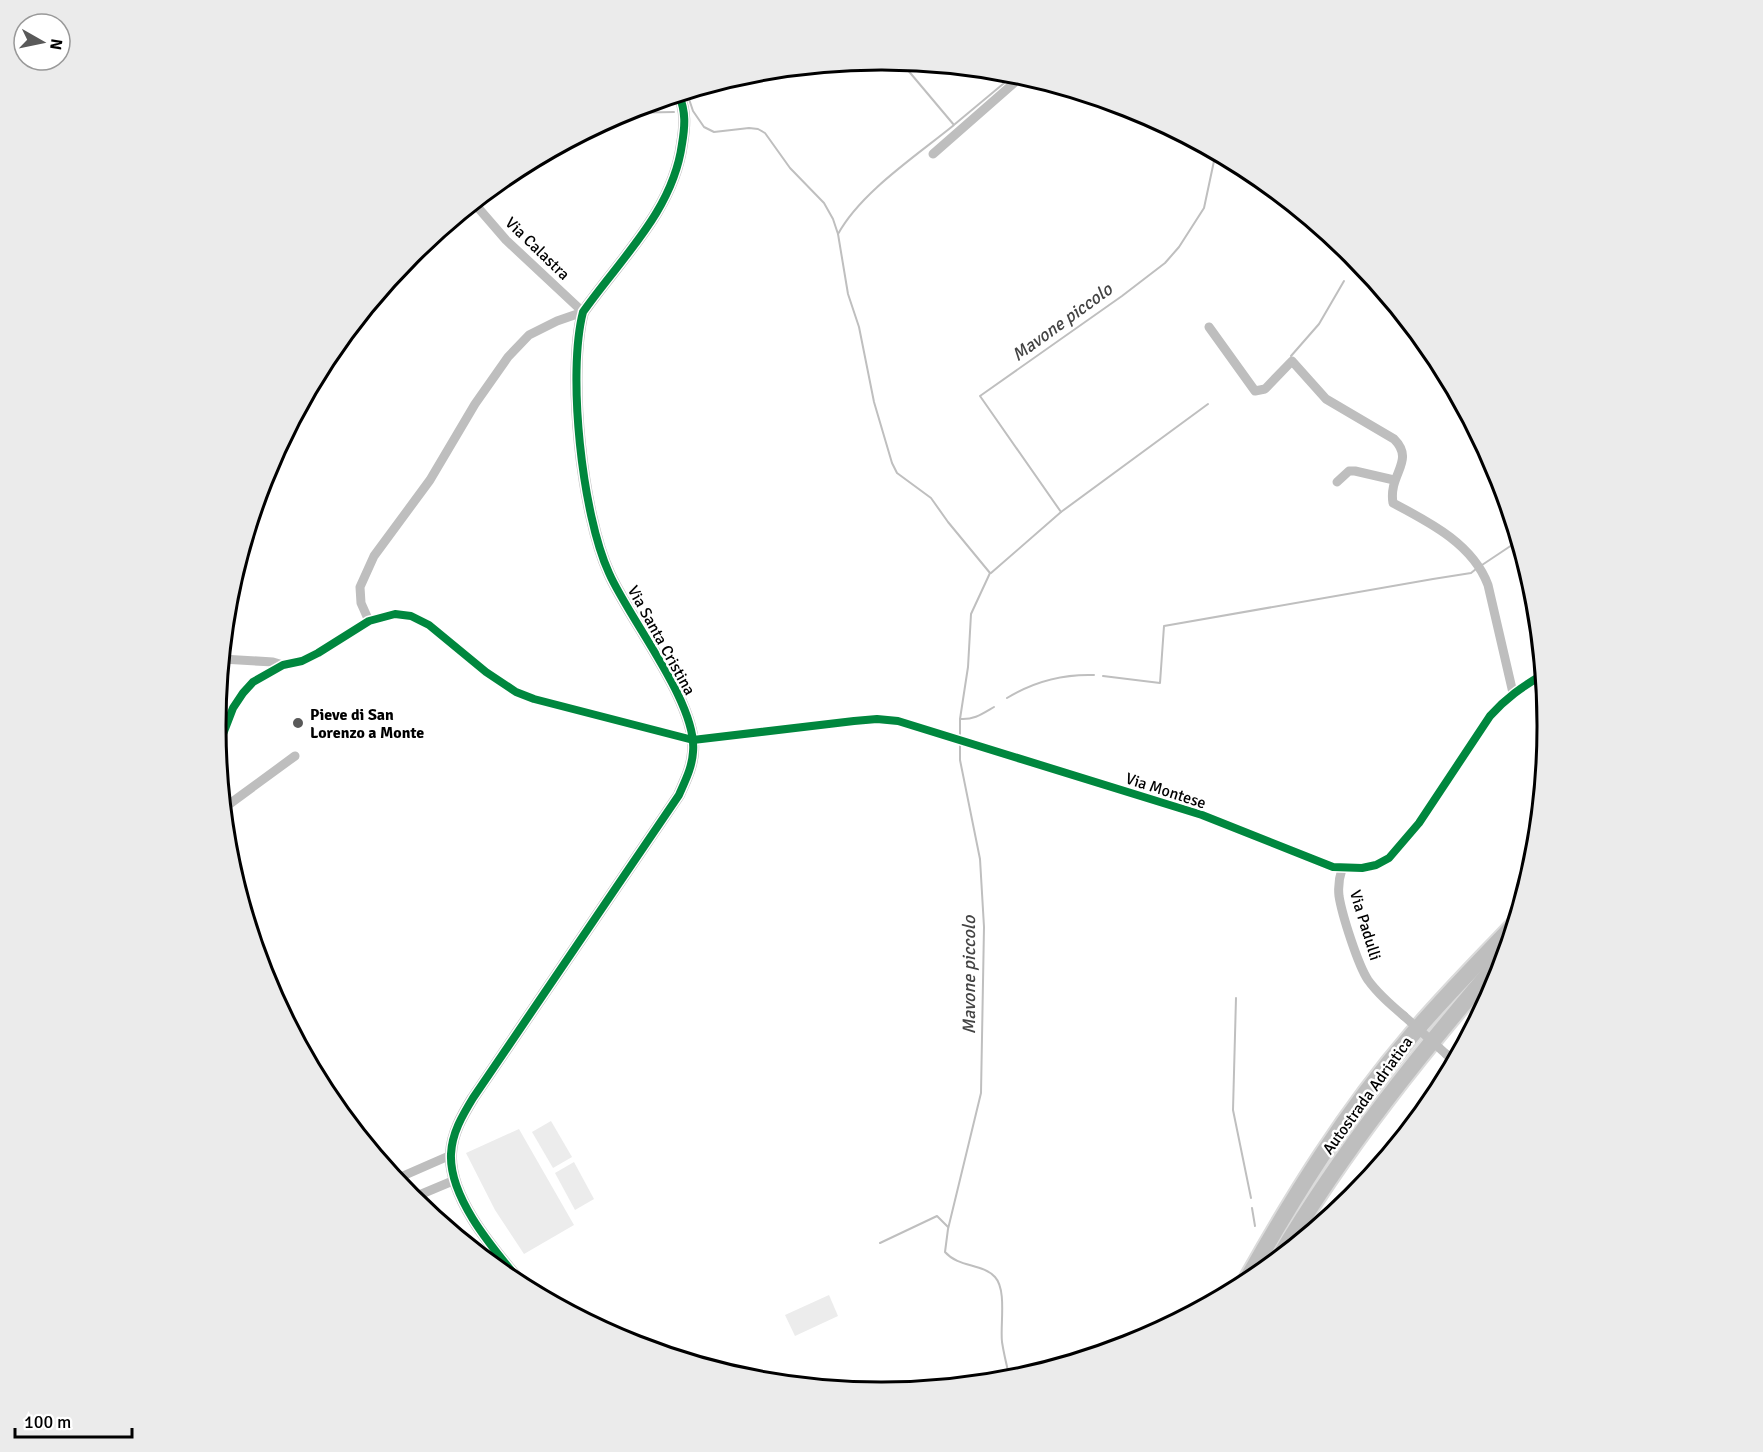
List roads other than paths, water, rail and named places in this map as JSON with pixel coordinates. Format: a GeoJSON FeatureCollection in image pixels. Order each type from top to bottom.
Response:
{"type":"FeatureCollection","features":[{"type":"Feature","properties":{"kind":"highway","name":"Autostrada Adriatica"},"geometry":{"type":"LineString","coordinates":[[1256,1264],[1287,1208],[1350,1115],[1410,1037],[1501,939]]}},
{"type":"Feature","properties":{"kind":"highway","name":"Autostrada Adriatica"},"geometry":{"type":"LineString","coordinates":[[1291,1238],[1310,1206],[1376,1112],[1487,976]]}},
{"type":"Feature","properties":{"kind":"street"},"geometry":{"type":"LineString","coordinates":[[933,154],[1013,84]]}},
{"type":"Feature","properties":{"kind":"street","name":"Via Santa Cristina"},"geometry":{"type":"LineString","coordinates":[[504,1262],[467,1208],[455,1180],[450,1155],[453,1138],[473,1098],[679,795],[690,770],[693,740],[690,724],[679,697],[609,574],[597,543],[582,455],[578,406],[579,328],[583,312],[661,208],[674,182],[680,162],[684,133],[685,110],[682,102]]}},
{"type":"Feature","properties":{"kind":"street","name":"Via Calastra"},"geometry":{"type":"LineString","coordinates":[[479,209],[506,240],[583,312]]}},
{"type":"Feature","properties":{"kind":"street"},"geometry":{"type":"LineString","coordinates":[[369,621],[361,603],[360,587],[374,556],[430,480],[475,404],[508,357],[530,335],[557,321],[583,312]]}},
{"type":"Feature","properties":{"kind":"street"},"geometry":{"type":"LineString","coordinates":[[1209,327],[1255,391],[1265,389],[1292,361],[1326,399],[1402,446],[1403,459],[1391,494],[1393,503],[1438,527],[1483,571],[1491,594],[1513,693]]}},
{"type":"Feature","properties":{"kind":"street"},"geometry":{"type":"LineString","coordinates":[[1337,482],[1349,471],[1394,480]]}},
{"type":"Feature","properties":{"kind":"street"},"geometry":{"type":"LineString","coordinates":[[226,726],[233,708],[253,682],[283,665],[318,653],[369,621],[395,614],[411,616],[429,625],[486,672],[516,692],[534,699],[693,740]]}},
{"type":"Feature","properties":{"kind":"street"},"geometry":{"type":"LineString","coordinates":[[230,659],[283,665]]}},
{"type":"Feature","properties":{"kind":"street","name":"Via Montese"},"geometry":{"type":"LineString","coordinates":[[693,740],[877,719],[897,721],[1202,815],[1333,867],[1362,868],[1376,865],[1389,858],[1419,823],[1490,716],[1513,693],[1536,679]]}},
{"type":"Feature","properties":{"kind":"street"},"geometry":{"type":"LineString","coordinates":[[231,803],[295,756]]}},
{"type":"Feature","properties":{"kind":"street","name":"Via Padulli"},"geometry":{"type":"LineString","coordinates":[[1342,869],[1339,878],[1340,897],[1356,952],[1367,978],[1382,998],[1448,1056]]}},
{"type":"Feature","properties":{"kind":"street"},"geometry":{"type":"LineString","coordinates":[[405,1175],[450,1155]]}},
{"type":"Feature","properties":{"kind":"street"},"geometry":{"type":"LineString","coordinates":[[422,1194],[455,1180]]}},
{"type":"Feature","properties":{"kind":"waterway","name":"Mavone piccolo"},"geometry":{"type":"LineString","coordinates":[[838,234],[860,204],[875,189],[954,125],[909,71]]}},
{"type":"Feature","properties":{"kind":"waterway","name":"Mavone piccolo"},"geometry":{"type":"LineString","coordinates":[[955,124],[1005,82]]}},
{"type":"Feature","properties":{"kind":"waterway","name":"Mavone piccolo"},"geometry":{"type":"LineString","coordinates":[[689,100],[693,111],[704,127],[714,132],[749,128],[765,133],[790,168],[824,203],[838,234],[848,294],[859,327],[874,402],[892,463],[897,473],[931,498],[990,573],[971,614],[960,736]]}},
{"type":"Feature","properties":{"kind":"waterway"},"geometry":{"type":"LineString","coordinates":[[651,112],[674,112]]}},
{"type":"Feature","properties":{"kind":"waterway","name":"Mavone piccolo"},"geometry":{"type":"LineString","coordinates":[[991,573],[1061,512],[980,396],[1165,263],[1179,247],[1204,208],[1214,161]]}},
{"type":"Feature","properties":{"kind":"waterway","name":"Mavone piccolo"},"geometry":{"type":"LineString","coordinates":[[1291,356],[1319,324],[1344,281]]}},
{"type":"Feature","properties":{"kind":"waterway","name":"Mavone piccolo"},"geometry":{"type":"LineString","coordinates":[[1061,512],[1208,404]]}},
{"type":"Feature","properties":{"kind":"waterway","name":"Mavone piccolo"},"geometry":{"type":"LineString","coordinates":[[1482,565],[1512,545]]}},
{"type":"Feature","properties":{"kind":"waterway","name":"Mavone piccolo"},"geometry":{"type":"LineString","coordinates":[[1103,676],[1160,683],[1164,626],[1471,573],[1476,569]]}},
{"type":"Feature","properties":{"kind":"waterway","name":"Mavone piccolo"},"geometry":{"type":"LineString","coordinates":[[1007,698],[1049,680],[1094,675]]}},
{"type":"Feature","properties":{"kind":"waterway","name":"Mavone piccolo"},"geometry":{"type":"LineString","coordinates":[[960,719],[974,717],[994,707]]}},
{"type":"Feature","properties":{"kind":"waterway","name":"Mavone piccolo"},"geometry":{"type":"LineString","coordinates":[[960,745],[960,760],[980,859],[984,927],[981,1093],[948,1229],[945,1252],[957,1261],[984,1269],[999,1283],[1002,1299],[1002,1342],[1008,1369]]}},
{"type":"Feature","properties":{"kind":"waterway","name":"Mavone piccolo"},"geometry":{"type":"LineString","coordinates":[[1236,998],[1233,1110],[1251,1198]]}},
{"type":"Feature","properties":{"kind":"waterway","name":"Mavone piccolo"},"geometry":{"type":"LineString","coordinates":[[1252,1208],[1255,1226]]}},
{"type":"Feature","properties":{"kind":"waterway","name":"Mavone piccolo"},"geometry":{"type":"LineString","coordinates":[[880,1243],[937,1216],[948,1227]]}},
{"type":"Feature","properties":{"kind":"place","name":"Pieve di San Lorenzo a Monte"},"geometry":{"type":"Point","coordinates":[298,723]}}]}
